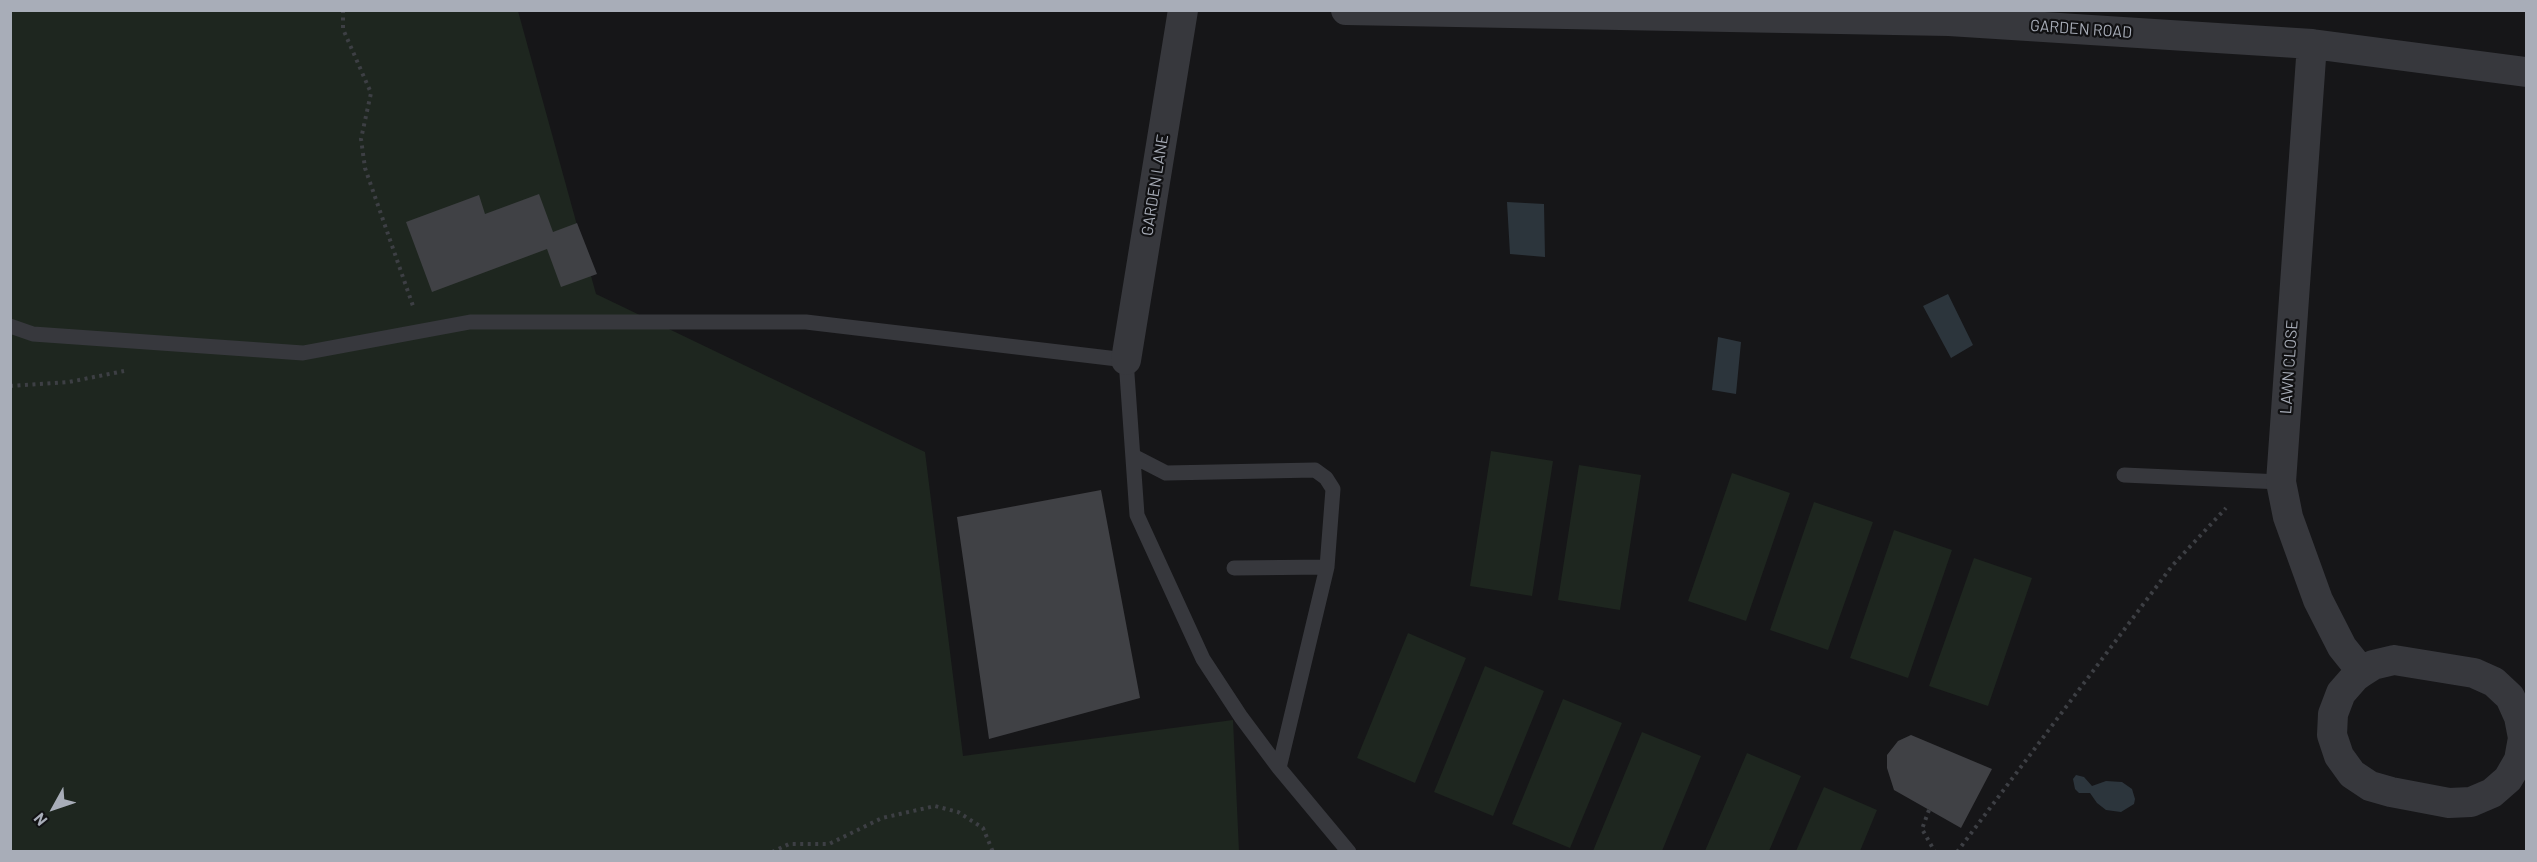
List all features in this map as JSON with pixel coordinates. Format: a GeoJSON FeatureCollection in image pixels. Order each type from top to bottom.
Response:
{"type":"FeatureCollection","features":[{"type":"Feature","properties":{"kind":"street","name":"GARDEN LANE"},"geometry":{"type":"LineString","coordinates":[[1126,360],[1184,10]]}},
{"type":"Feature","properties":{"kind":"street","name":"GARDEN ROAD"},"geometry":{"type":"LineString","coordinates":[[1346,10],[1949,21],[2312,44],[2526,72]]}},
{"type":"Feature","properties":{"kind":"street","name":"LAWN CLOSE"},"geometry":{"type":"LineString","coordinates":[[2312,44],[2281,482],[2288,517],[2318,600],[2342,647],[2362,672]]}},
{"type":"Feature","properties":{"kind":"street"},"geometry":{"type":"LineString","coordinates":[[2394,660],[2474,674],[2494,682],[2510,697],[2519,717],[2523,738],[2519,760],[2508,779],[2492,794],[2471,802],[2449,803],[2370,786],[2352,774],[2339,756],[2332,735],[2333,714],[2341,693],[2362,672],[2373,665],[2394,660]]}},
{"type":"Feature","properties":{"kind":"lane"},"geometry":{"type":"LineString","coordinates":[[10,326],[33,334],[303,353],[470,322],[806,322],[1126,360],[1137,515],[1203,659],[1241,717],[1279,768],[1349,852]]}},
{"type":"Feature","properties":{"kind":"lane"},"geometry":{"type":"LineString","coordinates":[[1133,456],[1166,473],[1315,470],[1326,478],[1334,489],[1327,567],[1279,768]]}},
{"type":"Feature","properties":{"kind":"lane"},"geometry":{"type":"LineString","coordinates":[[2124,476],[2281,482]]}},
{"type":"Feature","properties":{"kind":"lane"},"geometry":{"type":"LineString","coordinates":[[1234,568],[1327,567]]}},
{"type":"Feature","properties":{"kind":"path"},"geometry":{"type":"LineString","coordinates":[[343,10],[343,29],[371,93],[361,139],[364,168],[422,331]]}},
{"type":"Feature","properties":{"kind":"path"},"geometry":{"type":"LineString","coordinates":[[1957,852],[2172,566],[2251,481]]}},
{"type":"Feature","properties":{"kind":"path"},"geometry":{"type":"LineString","coordinates":[[772,852],[789,844],[829,844],[882,818],[935,806],[958,812],[983,828],[993,852]]}},
{"type":"Feature","properties":{"kind":"path"},"geometry":{"type":"LineString","coordinates":[[1929,810],[1922,829],[1935,852]]}},
{"type":"Feature","properties":{"kind":"shaded area"},"geometry":{"type":"Polygon","coordinates":[[[10,11],[518,11],[596,294],[925,452],[963,756],[1233,720],[1239,851],[11,851],[10,11]]]}},
{"type":"Feature","properties":{"kind":"shaded area"},"geometry":{"type":"Polygon","coordinates":[[[1507,202],[1544,204],[1545,257],[1510,254],[1507,202]]]}},
{"type":"Feature","properties":{"kind":"shaded area"},"geometry":{"type":"Polygon","coordinates":[[[1948,294],[1973,345],[1951,358],[1923,306],[1948,294]]]}},
{"type":"Feature","properties":{"kind":"shaded area"},"geometry":{"type":"Polygon","coordinates":[[[1718,337],[1741,342],[1736,394],[1712,390],[1718,337]]]}},
{"type":"Feature","properties":{"kind":"shaded area"},"geometry":{"type":"Polygon","coordinates":[[[1491,451],[1553,461],[1532,596],[1470,586],[1491,451]]]}},
{"type":"Feature","properties":{"kind":"shaded area"},"geometry":{"type":"Polygon","coordinates":[[[1579,465],[1641,475],[1620,610],[1558,600],[1579,465]]]}},
{"type":"Feature","properties":{"kind":"shaded area"},"geometry":{"type":"Polygon","coordinates":[[[1732,473],[1790,493],[1746,621],[1688,601],[1732,473]]]}},
{"type":"Feature","properties":{"kind":"shaded area"},"geometry":{"type":"Polygon","coordinates":[[[1814,502],[1873,522],[1828,650],[1770,630],[1814,502]]]}},
{"type":"Feature","properties":{"kind":"shaded area"},"geometry":{"type":"Polygon","coordinates":[[[1894,530],[1952,550],[1908,678],[1850,658],[1894,530]]]}},
{"type":"Feature","properties":{"kind":"shaded area"},"geometry":{"type":"Polygon","coordinates":[[[1974,558],[2032,578],[1988,706],[1929,686],[1974,558]]]}},
{"type":"Feature","properties":{"kind":"shaded area"},"geometry":{"type":"Polygon","coordinates":[[[1408,633],[1466,658],[1415,783],[1357,758],[1408,633]]]}},
{"type":"Feature","properties":{"kind":"shaded area"},"geometry":{"type":"Polygon","coordinates":[[[1485,666],[1544,691],[1493,816],[1434,792],[1485,666]]]}},
{"type":"Feature","properties":{"kind":"shaded area"},"geometry":{"type":"Polygon","coordinates":[[[1563,699],[1622,723],[1570,848],[1512,824],[1563,699]]]}},
{"type":"Feature","properties":{"kind":"shaded area"},"geometry":{"type":"Polygon","coordinates":[[[1642,732],[1701,756],[1662,851],[1593,851],[1642,732]]]}},
{"type":"Feature","properties":{"kind":"shaded area"},"geometry":{"type":"Polygon","coordinates":[[[1747,753],[1801,776],[1769,851],[1705,851],[1747,753]]]}},
{"type":"Feature","properties":{"kind":"shaded area"},"geometry":{"type":"Polygon","coordinates":[[[2076,775],[2084,777],[2092,786],[2106,781],[2122,782],[2132,789],[2134,804],[2121,812],[2106,810],[2090,793],[2079,793],[2075,789],[2073,779],[2076,775]]]}},
{"type":"Feature","properties":{"kind":"shaded area"},"geometry":{"type":"Polygon","coordinates":[[[1824,787],[1877,810],[1860,851],[1796,851],[1824,787]]]}},
{"type":"Feature","properties":{"kind":"building"},"geometry":{"type":"Polygon","coordinates":[[[539,194],[553,232],[577,223],[597,274],[561,287],[547,249],[432,292],[406,222],[479,195],[485,214],[539,194]]]}},
{"type":"Feature","properties":{"kind":"building"},"geometry":{"type":"Polygon","coordinates":[[[1101,490],[1140,698],[989,739],[957,517],[1101,490]]]}},
{"type":"Feature","properties":{"kind":"building"},"geometry":{"type":"Polygon","coordinates":[[[1911,735],[1992,769],[1961,828],[1894,790],[1887,768],[1887,755],[1898,741],[1911,735]]]}}]}
